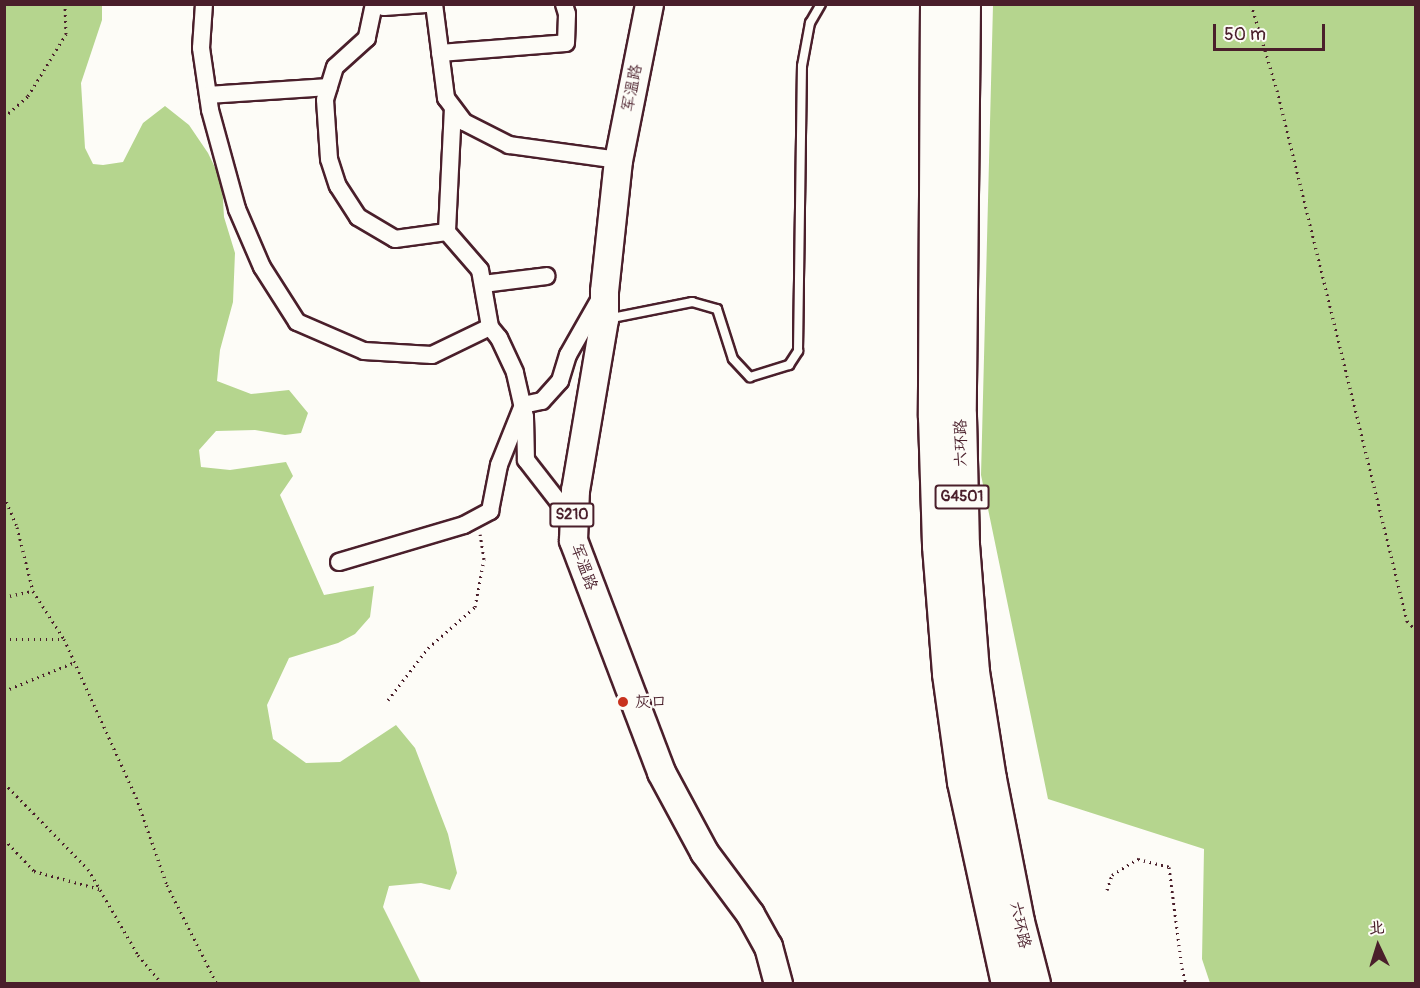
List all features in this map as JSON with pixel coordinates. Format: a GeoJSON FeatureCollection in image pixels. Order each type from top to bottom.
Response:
{"type":"FeatureCollection","features":[{"type":"Feature","properties":{"kind":"highway","name":"六环路"},"geometry":{"type":"LineString","coordinates":[[937,4],[936,417],[940,558],[949,674],[963,782],[1008,984]]}},
{"type":"Feature","properties":{"kind":"highway","name":"六环路"},"geometry":{"type":"LineString","coordinates":[[964,4],[960,416],[963,545],[973,672],[990,779],[1018,922],[1034,984]]}},
{"type":"Feature","properties":{"kind":"main road","name":"军温路"},"geometry":{"type":"LineString","coordinates":[[649,4],[618,160],[604,291],[604,319],[574,490],[573,540],[661,772],[704,852],[750,914],[763,938],[778,984]]}},
{"type":"Feature","properties":{"kind":"street"},"geometry":{"type":"LineString","coordinates":[[204,4],[201,48],[208,95],[237,209],[262,267],[297,322],[364,351],[432,355],[490,327]]}},
{"type":"Feature","properties":{"kind":"street"},"geometry":{"type":"LineString","coordinates":[[426,4],[384,7],[374,4],[367,38],[335,67],[325,100],[329,159],[338,186],[358,217],[396,239],[447,232]]}},
{"type":"Feature","properties":{"kind":"street"},"geometry":{"type":"LineString","coordinates":[[434,4],[446,99],[464,122],[510,145],[618,160]]}},
{"type":"Feature","properties":{"kind":"street"},"geometry":{"type":"LineString","coordinates":[[440,53],[566,43],[567,14],[564,4]]}},
{"type":"Feature","properties":{"kind":"street"},"geometry":{"type":"LineString","coordinates":[[208,95],[329,87]]}},
{"type":"Feature","properties":{"kind":"street"},"geometry":{"type":"LineString","coordinates":[[453,108],[447,232],[480,270],[490,327],[499,338],[515,373],[523,405],[526,460],[572,519]]}},
{"type":"Feature","properties":{"kind":"street"},"geometry":{"type":"LineString","coordinates":[[483,284],[547,276]]}},
{"type":"Feature","properties":{"kind":"street"},"geometry":{"type":"LineString","coordinates":[[523,405],[542,400],[560,381],[568,355],[604,291]]}},
{"type":"Feature","properties":{"kind":"street"},"geometry":{"type":"LineString","coordinates":[[339,562],[464,525],[490,511],[499,465],[523,405]]}},
{"type":"Feature","properties":{"kind":"lane"},"geometry":{"type":"LineString","coordinates":[[604,319],[692,302],[717,309],[733,359],[750,377],[789,365],[798,351],[802,66],[810,23],[821,4]]}},
{"type":"Feature","properties":{"kind":"path"},"geometry":{"type":"LineString","coordinates":[[4,117],[28,96],[66,34],[65,4]]}},
{"type":"Feature","properties":{"kind":"path"},"geometry":{"type":"LineString","coordinates":[[1251,4],[1277,90],[1407,621],[1416,630]]}},
{"type":"Feature","properties":{"kind":"path"},"geometry":{"type":"LineString","coordinates":[[4,496],[17,527],[33,591],[64,639],[75,662],[136,797],[167,885],[218,984]]}},
{"type":"Feature","properties":{"kind":"path"},"geometry":{"type":"LineString","coordinates":[[388,700],[428,648],[475,607],[484,559],[478,518]]}},
{"type":"Feature","properties":{"kind":"path"},"geometry":{"type":"LineString","coordinates":[[4,597],[33,591]]}},
{"type":"Feature","properties":{"kind":"path"},"geometry":{"type":"LineString","coordinates":[[4,639],[64,639]]}},
{"type":"Feature","properties":{"kind":"path"},"geometry":{"type":"LineString","coordinates":[[4,691],[75,662]]}},
{"type":"Feature","properties":{"kind":"path"},"geometry":{"type":"LineString","coordinates":[[4,783],[88,869],[138,955],[162,984]]}},
{"type":"Feature","properties":{"kind":"path"},"geometry":{"type":"LineString","coordinates":[[4,839],[33,871],[100,889]]}},
{"type":"Feature","properties":{"kind":"path"},"geometry":{"type":"LineString","coordinates":[[1107,890],[1112,875],[1138,859],[1169,867],[1186,984]]}},
{"type":"Feature","properties":{"kind":"green space"},"geometry":{"type":"Polygon","coordinates":[[[5,5],[102,5],[102,20],[81,83],[85,148],[93,164],[123,162],[143,123],[165,106],[189,125],[208,153],[222,182],[224,217],[235,253],[233,302],[220,350],[217,381],[251,394],[289,390],[308,413],[301,433],[285,435],[255,430],[216,431],[199,450],[201,467],[230,470],[286,462],[293,476],[280,495],[324,595],[374,586],[370,617],[355,634],[338,643],[289,658],[267,705],[273,739],[306,763],[340,762],[396,725],[415,748],[448,834],[457,873],[450,890],[421,883],[389,886],[383,907],[421,983],[5,984],[5,5]]]}},
{"type":"Feature","properties":{"kind":"green space"},"geometry":{"type":"Polygon","coordinates":[[[993,5],[1415,5],[1415,983],[1210,983],[1202,959],[1204,849],[1048,799],[981,475],[993,5]]]}},
{"type":"Feature","properties":{"kind":"place","name":"灰口"},"geometry":{"type":"Point","coordinates":[623,702]}}]}
